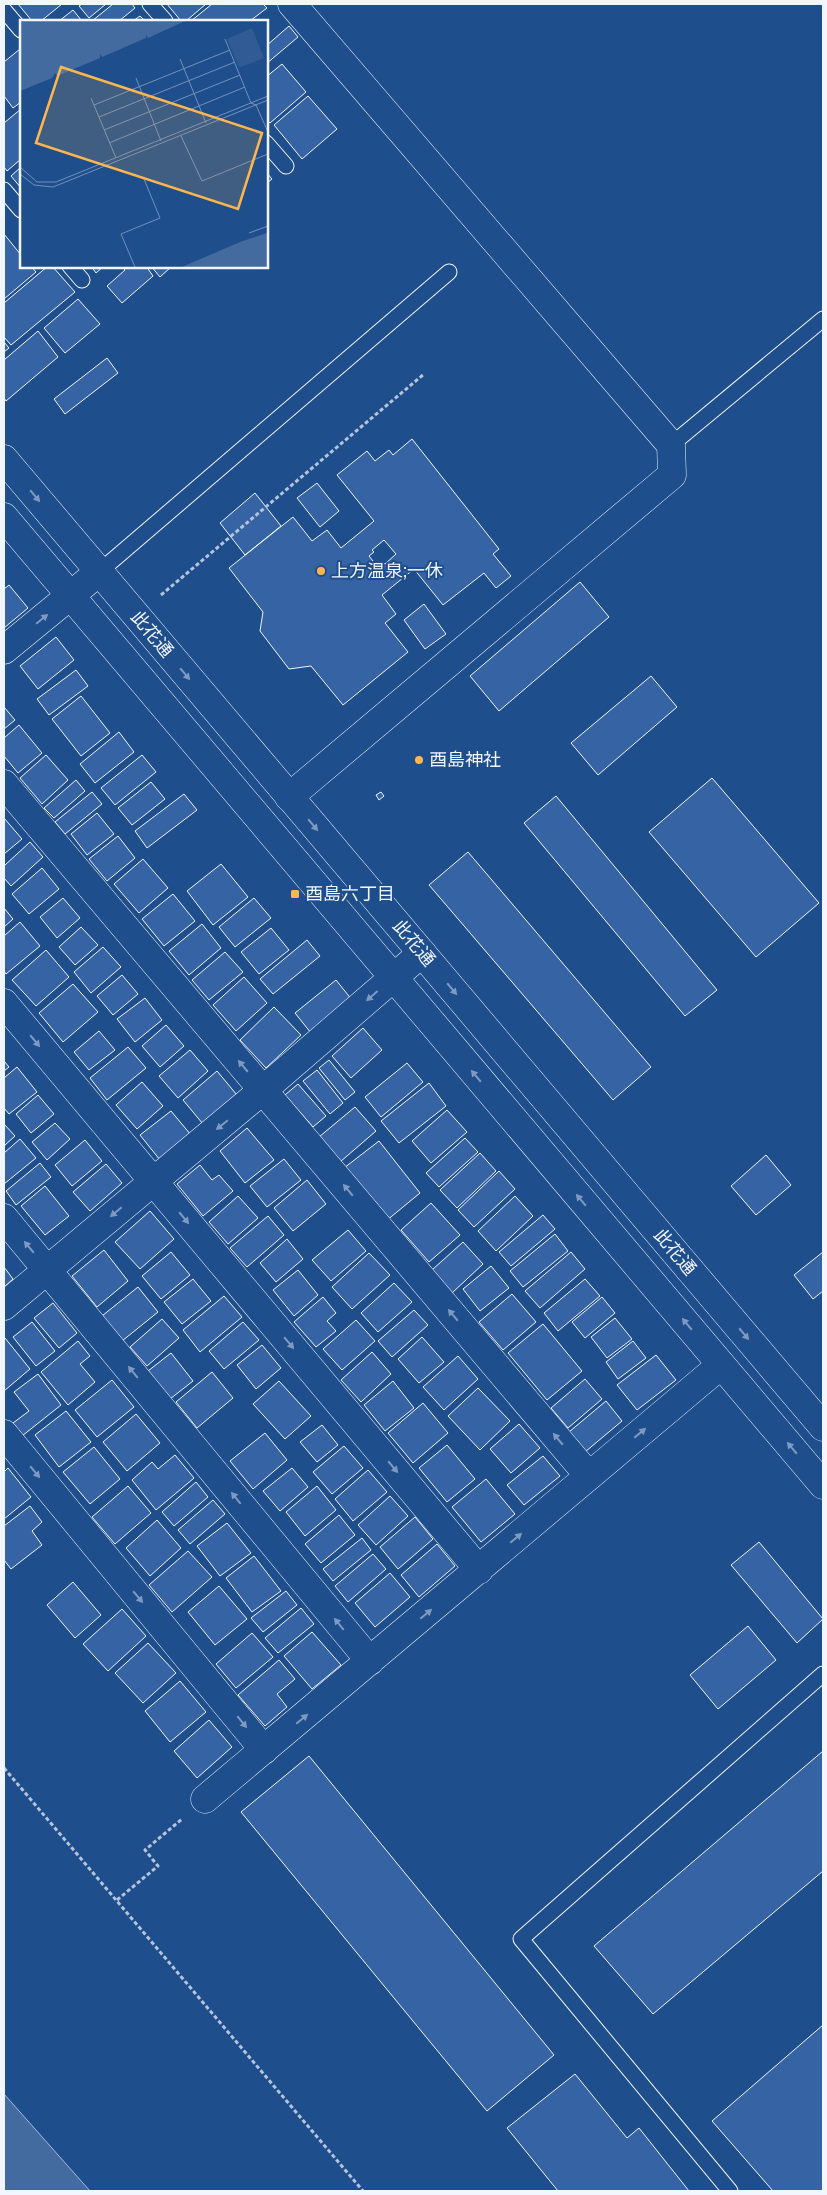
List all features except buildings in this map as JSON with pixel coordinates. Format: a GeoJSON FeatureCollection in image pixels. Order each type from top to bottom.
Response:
{"type":"FeatureCollection","features":[{"type":"Feature","properties":{"kind":"street"},"geometry":{"type":"LineString","coordinates":[[289,797],[672,475],[671,445],[292,4]]}},
{"type":"Feature","properties":{"kind":"street","name":"此花通"},"geometry":{"type":"LineString","coordinates":[[4,459],[823,1427]]}},
{"type":"Feature","properties":{"kind":"street"},"geometry":{"type":"LineString","coordinates":[[4,517],[823,1485]]}},
{"type":"Feature","properties":{"kind":"street"},"geometry":{"type":"LineString","coordinates":[[4,650],[99,572]]}},
{"type":"Feature","properties":{"kind":"street"},"geometry":{"type":"LineString","coordinates":[[4,784],[589,1476]]}},
{"type":"Feature","properties":{"kind":"street"},"geometry":{"type":"LineString","coordinates":[[4,1306],[263,1090],[422,953]]}},
{"type":"Feature","properties":{"kind":"street"},"geometry":{"type":"LineString","coordinates":[[4,1003],[479,1570]]}},
{"type":"Feature","properties":{"kind":"street"},"geometry":{"type":"LineString","coordinates":[[4,1218],[370,1661]]}},
{"type":"Feature","properties":{"kind":"street"},"geometry":{"type":"LineString","coordinates":[[205,1799],[721,1365]]}},
{"type":"Feature","properties":{"kind":"street"},"geometry":{"type":"LineString","coordinates":[[4,1434],[264,1750]]}},
{"type":"Feature","properties":{"kind":"lane"},"geometry":{"type":"LineString","coordinates":[[150,4],[164,20]]}},
{"type":"Feature","properties":{"kind":"lane"},"geometry":{"type":"LineString","coordinates":[[4,10],[20,29]]}},
{"type":"Feature","properties":{"kind":"lane"},"geometry":{"type":"LineString","coordinates":[[268,144],[286,166]]}},
{"type":"Feature","properties":{"kind":"lane"},"geometry":{"type":"LineString","coordinates":[[4,190],[20,209]]}},
{"type":"Feature","properties":{"kind":"lane"},"geometry":{"type":"LineString","coordinates":[[72,268],[82,280]]}},
{"type":"Feature","properties":{"kind":"lane"},"geometry":{"type":"LineString","coordinates":[[99,572],[449,272]]}},
{"type":"Feature","properties":{"kind":"lane"},"geometry":{"type":"LineString","coordinates":[[671,445],[823,320]]}},
{"type":"Feature","properties":{"kind":"lane"},"geometry":{"type":"LineString","coordinates":[[730,2191],[521,1940],[823,1674]]}},
{"type":"Feature","properties":{"kind":"path"},"geometry":{"type":"LineString","coordinates":[[159,597],[424,374]]}},
{"type":"Feature","properties":{"kind":"path"},"geometry":{"type":"LineString","coordinates":[[4,1768],[363,2191]]}},
{"type":"Feature","properties":{"kind":"path"},"geometry":{"type":"LineString","coordinates":[[117,1900],[158,1866],[145,1850],[205,1799]]}},
{"type":"Feature","properties":{"kind":"water"},"geometry":{"type":"Polygon","coordinates":[[[4,2094],[90,2191],[4,2191],[4,2094]]]}},
{"type":"Feature","properties":{"kind":"place","name":"上方温泉;一休"},"geometry":{"type":"Point","coordinates":[321,571]}},
{"type":"Feature","properties":{"kind":"place","name":"酉島神社"},"geometry":{"type":"Point","coordinates":[419,760]}},
{"type":"Feature","properties":{"kind":"place","name":"酉島六丁目"},"geometry":{"type":"Point","coordinates":[295,894]}}]}
